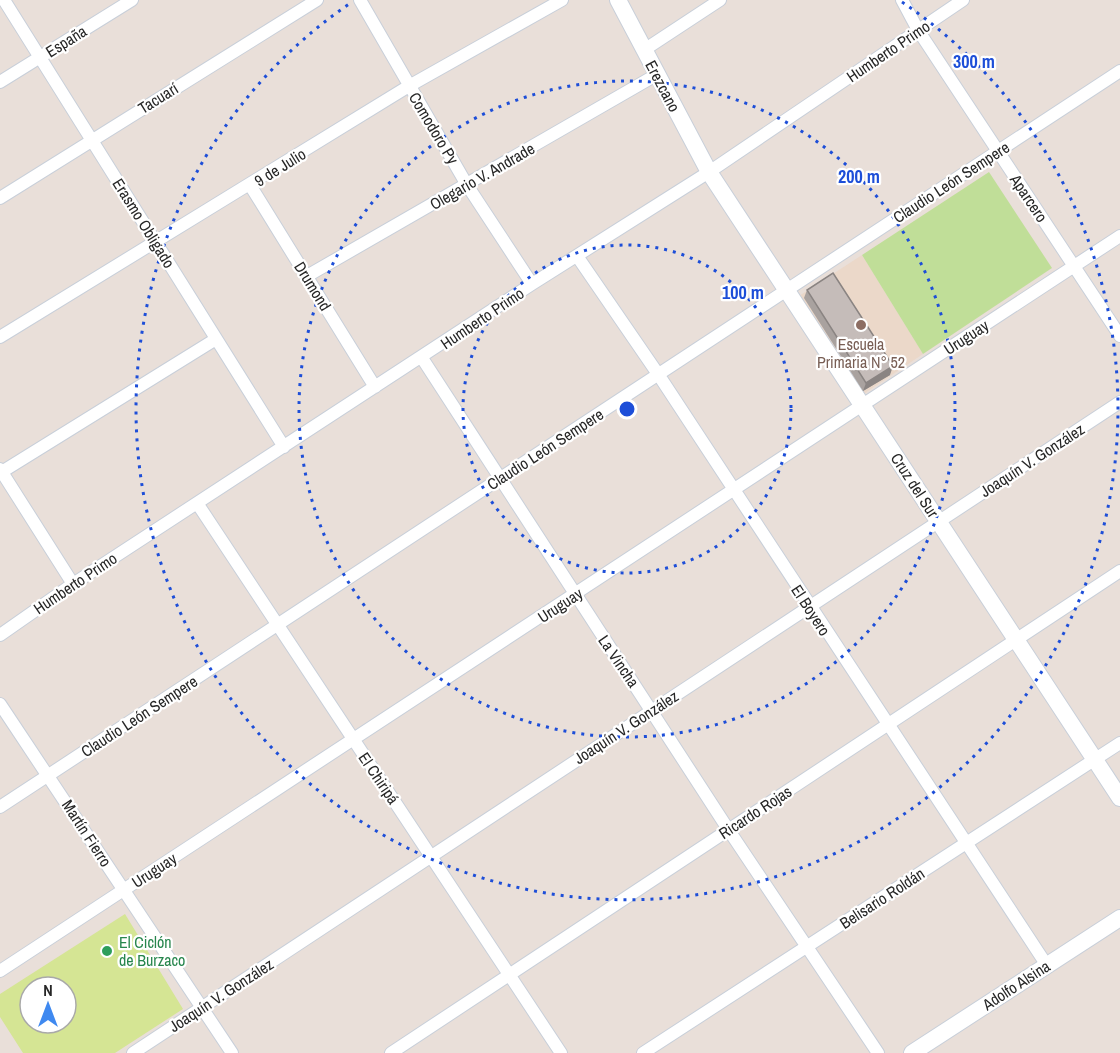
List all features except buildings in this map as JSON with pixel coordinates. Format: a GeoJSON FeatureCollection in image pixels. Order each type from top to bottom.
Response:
{"type":"FeatureCollection","features":[{"type":"Feature","properties":{"kind":"street","name":"Erasmo Obligado"},"geometry":{"type":"LineString","coordinates":[[4,0],[284,447]]}},
{"type":"Feature","properties":{"kind":"street","name":"España"},"geometry":{"type":"LineString","coordinates":[[0,82],[132,0]]}},
{"type":"Feature","properties":{"kind":"street","name":"Tacuarí"},"geometry":{"type":"LineString","coordinates":[[0,198],[317,0]]}},
{"type":"Feature","properties":{"kind":"street","name":"Comodoro Py"},"geometry":{"type":"LineString","coordinates":[[360,0],[467,185],[532,284]]}},
{"type":"Feature","properties":{"kind":"street","name":"9 de Julio"},"geometry":{"type":"LineString","coordinates":[[0,337],[409,86],[562,0]]}},
{"type":"Feature","properties":{"kind":"street","name":"Erezcano"},"geometry":{"type":"LineString","coordinates":[[618,0],[709,172]]}},
{"type":"Feature","properties":{"kind":"street"},"geometry":{"type":"LineString","coordinates":[[644,50],[720,0]]}},
{"type":"Feature","properties":{"kind":"street","name":"Aparcero"},"geometry":{"type":"LineString","coordinates":[[902,0],[918,30],[1120,336]]}},
{"type":"Feature","properties":{"kind":"street","name":"Humberto Primo"},"geometry":{"type":"LineString","coordinates":[[0,635],[73,584],[532,284],[709,172],[963,0]]}},
{"type":"Feature","properties":{"kind":"street","name":"Claudio León Sempere"},"geometry":{"type":"LineString","coordinates":[[0,807],[1120,71]]}},
{"type":"Feature","properties":{"kind":"street","name":"Olegario V. Andrade"},"geometry":{"type":"LineString","coordinates":[[307,276],[656,75]]}},
{"type":"Feature","properties":{"kind":"street","name":"Cruz del Sur"},"geometry":{"type":"LineString","coordinates":[[709,172],[1120,798]]}},
{"type":"Feature","properties":{"kind":"street","name":"Drumond"},"geometry":{"type":"LineString","coordinates":[[250,185],[375,387]]}},
{"type":"Feature","properties":{"kind":"street","name":"Uruguay"},"geometry":{"type":"LineString","coordinates":[[0,971],[1120,237]]}},
{"type":"Feature","properties":{"kind":"street","name":"El Boyero"},"geometry":{"type":"LineString","coordinates":[[577,256],[658,374],[809,608],[967,842],[1046,964]]}},
{"type":"Feature","properties":{"kind":"street"},"geometry":{"type":"LineString","coordinates":[[73,584],[1,472],[216,339]]}},
{"type":"Feature","properties":{"kind":"street","name":"La Vincha"},"geometry":{"type":"LineString","coordinates":[[422,358],[728,829],[878,1053]]}},
{"type":"Feature","properties":{"kind":"street","name":"Joaquín V. González"},"geometry":{"type":"LineString","coordinates":[[133,1053],[1120,402]]}},
{"type":"Feature","properties":{"kind":"street","name":"El Chiripá"},"geometry":{"type":"LineString","coordinates":[[197,503],[561,1053]]}},
{"type":"Feature","properties":{"kind":"street","name":"Ricardo Rojas"},"geometry":{"type":"LineString","coordinates":[[391,1053],[1120,571]]}},
{"type":"Feature","properties":{"kind":"street","name":"Martín Fierro"},"geometry":{"type":"LineString","coordinates":[[0,704],[232,1053]]}},
{"type":"Feature","properties":{"kind":"street","name":"Belisario Roldán"},"geometry":{"type":"LineString","coordinates":[[643,1053],[1120,743]]}},
{"type":"Feature","properties":{"kind":"street","name":"Adolfo Alsina"},"geometry":{"type":"LineString","coordinates":[[912,1053],[1120,918]]}},
{"type":"Feature","properties":{"kind":"shaded area","name":"Escuela Primaria N° 52"},"geometry":{"type":"Polygon","coordinates":[[[862,255],[923,354],[862,395],[799,296],[862,255]]]}},
{"type":"Feature","properties":{"kind":"green space"},"geometry":{"type":"Polygon","coordinates":[[[989,172],[1052,268],[923,354],[862,255],[989,172]]]}},
{"type":"Feature","properties":{"kind":"green space","name":"El Ciclón de Burzaco"},"geometry":{"type":"Polygon","coordinates":[[[125,914],[183,1009],[115,1053],[23,1053],[0,1017],[0,994],[18,982],[18,1035],[78,1035],[78,975],[30,975],[125,914]]]}},
{"type":"Feature","properties":{"kind":"place","name":"Escuela Primaria N° 52"},"geometry":{"type":"Point","coordinates":[861,325]}},
{"type":"Feature","properties":{"kind":"place","name":"El Ciclón de Burzaco"},"geometry":{"type":"Point","coordinates":[107,951]}}]}
